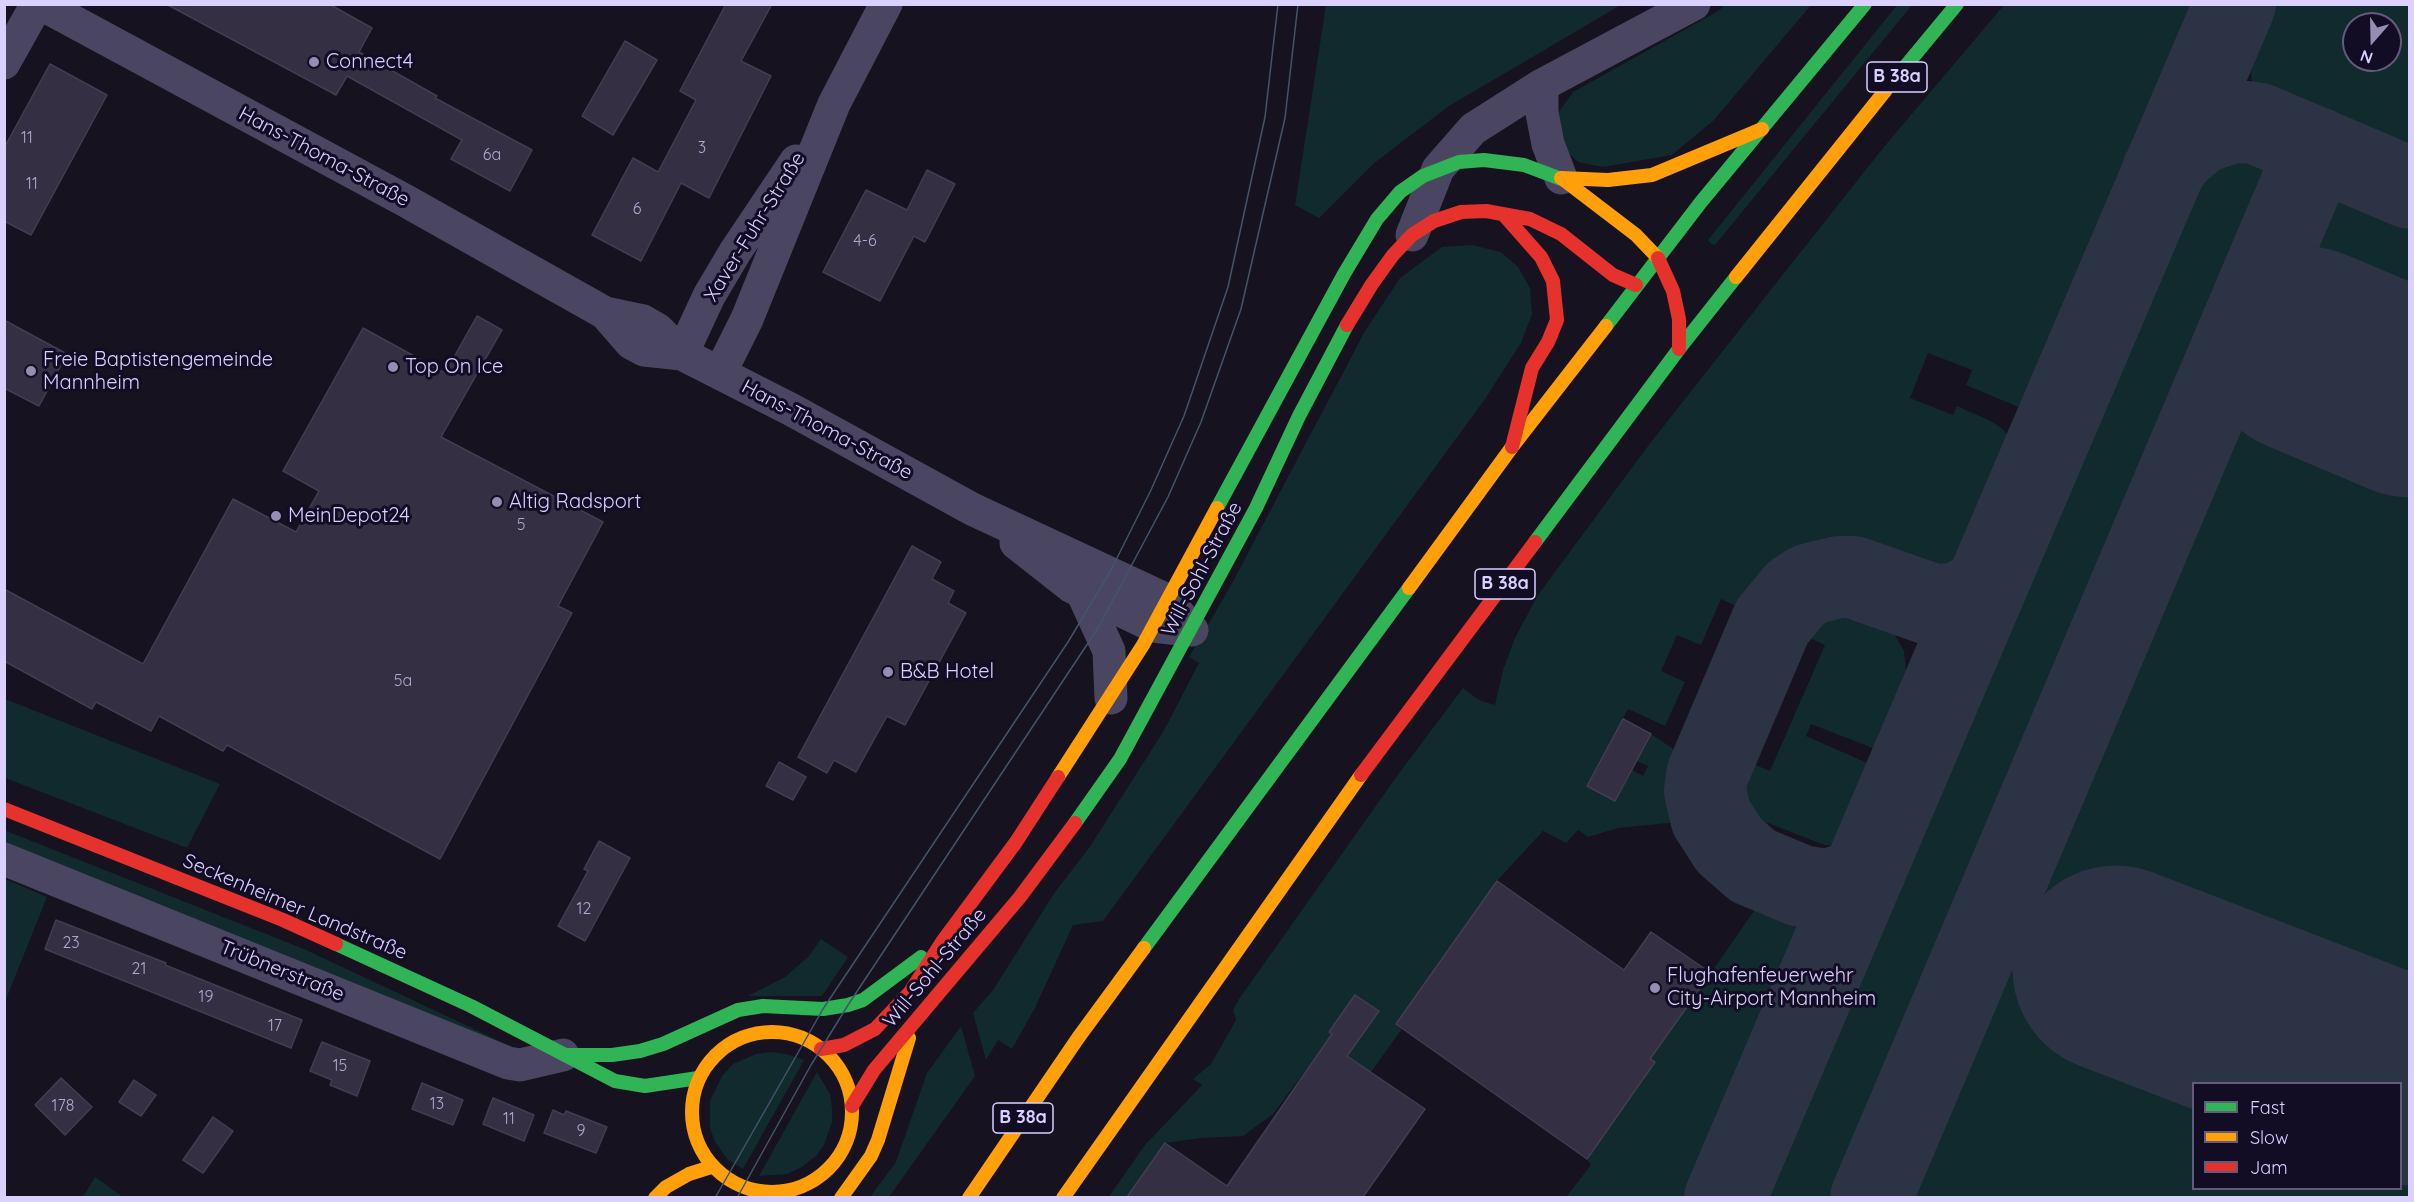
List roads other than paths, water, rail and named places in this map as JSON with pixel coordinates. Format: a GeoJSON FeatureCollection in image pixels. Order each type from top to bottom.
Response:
{"type":"FeatureCollection","features":[{"type":"Feature","properties":{"kind":"main road","name":"B 38a"},"geometry":{"type":"LineString","coordinates":[[969,1197],[1078,1038],[1512,447],[1636,285],[1865,4]]}},
{"type":"Feature","properties":{"kind":"main road","name":"B 38a"},"geometry":{"type":"LineString","coordinates":[[1063,1197],[1330,817],[1679,349],[1837,149],[1957,4]]}},
{"type":"Feature","properties":{"kind":"main road"},"geometry":{"type":"LineString","coordinates":[[1561,178],[1608,180],[1652,175],[1762,129]]}},
{"type":"Feature","properties":{"kind":"main road","name":"Will-Sohl-Straße"},"geometry":{"type":"LineString","coordinates":[[821,1049],[844,1045],[875,1029],[910,992],[942,942],[1016,842],[1111,698],[1160,613],[1344,274],[1377,219],[1400,192],[1423,176],[1459,162],[1484,160],[1524,165],[1561,178]]}},
{"type":"Feature","properties":{"kind":"main road"},"geometry":{"type":"LineString","coordinates":[[1561,178],[1636,235],[1658,258],[1673,291],[1679,319],[1679,349]]}},
{"type":"Feature","properties":{"kind":"main road","name":"Will-Sohl-Straße"},"geometry":{"type":"LineString","coordinates":[[852,1106],[874,1070],[987,937],[1058,848],[1120,759],[1192,630],[1256,508],[1338,340],[1372,284],[1393,255],[1412,235],[1434,221],[1452,214],[1486,211],[1530,219],[1561,234],[1613,275],[1636,285],[1673,291],[1691,291]]}},
{"type":"Feature","properties":{"kind":"main road"},"geometry":{"type":"LineString","coordinates":[[1503,214],[1541,257],[1553,282],[1557,320],[1533,368],[1512,447]]}},
{"type":"Feature","properties":{"kind":"main road"},"geometry":{"type":"LineString","coordinates":[[1710,289],[1729,286]]}},
{"type":"Feature","properties":{"kind":"main road","name":"Seckenheimer Landstraße"},"geometry":{"type":"LineString","coordinates":[[4,809],[282,920],[471,1006],[615,1081],[645,1086],[698,1078]]}},
{"type":"Feature","properties":{"kind":"main road","name":"Seckenheimer Landstraße"},"geometry":{"type":"LineString","coordinates":[[563,1055],[612,1055],[640,1051],[663,1044],[738,1010],[763,1006],[823,1009],[848,1005],[863,1000],[878,990],[942,942]]}},
{"type":"Feature","properties":{"kind":"main road"},"geometry":{"type":"LineString","coordinates":[[841,1197],[871,1156],[878,1140],[914,1022]]}},
{"type":"Feature","properties":{"kind":"main road"},"geometry":{"type":"LineString","coordinates":[[770,1032],[788,1034],[805,1039],[821,1049],[839,1069],[846,1081],[852,1106],[849,1135],[837,1160],[804,1192],[761,1195],[734,1183],[711,1167],[701,1151],[692,1124],[692,1096],[698,1078],[708,1063],[736,1040],[753,1034],[770,1032]]}},
{"type":"Feature","properties":{"kind":"main road"},"geometry":{"type":"LineString","coordinates":[[655,1197],[666,1187],[689,1173],[711,1167]]}},
{"type":"Feature","properties":{"kind":"street","name":"Hans-Thoma-Straße"},"geometry":{"type":"LineString","coordinates":[[4,63],[39,4],[395,196],[605,313],[643,321],[657,329],[682,354],[1192,630]]}},
{"type":"Feature","properties":{"kind":"street","name":"Xaver-Fuhr-Straße"},"geometry":{"type":"LineString","coordinates":[[720,373],[747,319],[834,104],[886,4]]}},
{"type":"Feature","properties":{"kind":"street"},"geometry":{"type":"LineString","coordinates":[[1412,235],[1438,169],[1473,129],[1542,85],[1694,4]]}},
{"type":"Feature","properties":{"kind":"street"},"geometry":{"type":"LineString","coordinates":[[1542,85],[1542,113],[1548,144],[1561,178]]}},
{"type":"Feature","properties":{"kind":"street","name":"Xaver-Fuhr-Straße"},"geometry":{"type":"LineString","coordinates":[[682,354],[709,296],[735,252],[834,104]]}},
{"type":"Feature","properties":{"kind":"street","name":"Hans-Thoma-Straße"},"geometry":{"type":"LineString","coordinates":[[972,509],[1072,587],[1082,592],[1160,613]]}},
{"type":"Feature","properties":{"kind":"street"},"geometry":{"type":"LineString","coordinates":[[1082,592],[1109,651],[1111,698]]}},
{"type":"Feature","properties":{"kind":"street","name":"Trübnerstraße"},"geometry":{"type":"LineString","coordinates":[[4,859],[508,1063],[520,1065],[563,1055]]}},
{"type":"Feature","properties":{"kind":"tram line"},"geometry":{"type":"LineString","coordinates":[[715,1198],[823,1009],[1068,642],[1110,572],[1151,490],[1184,416],[1228,287],[1265,117],[1278,4]]}},
{"type":"Feature","properties":{"kind":"tram line"},"geometry":{"type":"LineString","coordinates":[[737,1198],[811,1065],[848,1005],[1098,628],[1168,497],[1201,422],[1241,309],[1285,118],[1298,4]]}},
{"type":"Feature","properties":{"kind":"place","name":"Connect4"},"geometry":{"type":"Point","coordinates":[314,62]}},
{"type":"Feature","properties":{"kind":"place","name":"Top On Ice"},"geometry":{"type":"Point","coordinates":[393,367]}},
{"type":"Feature","properties":{"kind":"place","name":"Freie Baptistengemeinde Mannheim"},"geometry":{"type":"Point","coordinates":[31,371]}},
{"type":"Feature","properties":{"kind":"place","name":"Altig Radsport"},"geometry":{"type":"Point","coordinates":[497,502]}},
{"type":"Feature","properties":{"kind":"place","name":"MeinDepot24"},"geometry":{"type":"Point","coordinates":[276,516]}},
{"type":"Feature","properties":{"kind":"place","name":"B&B Hotel"},"geometry":{"type":"Point","coordinates":[888,672]}},
{"type":"Feature","properties":{"kind":"place","name":"Flughafenfeuerwehr City-Airport Mannheim"},"geometry":{"type":"Point","coordinates":[1655,988]}}]}
